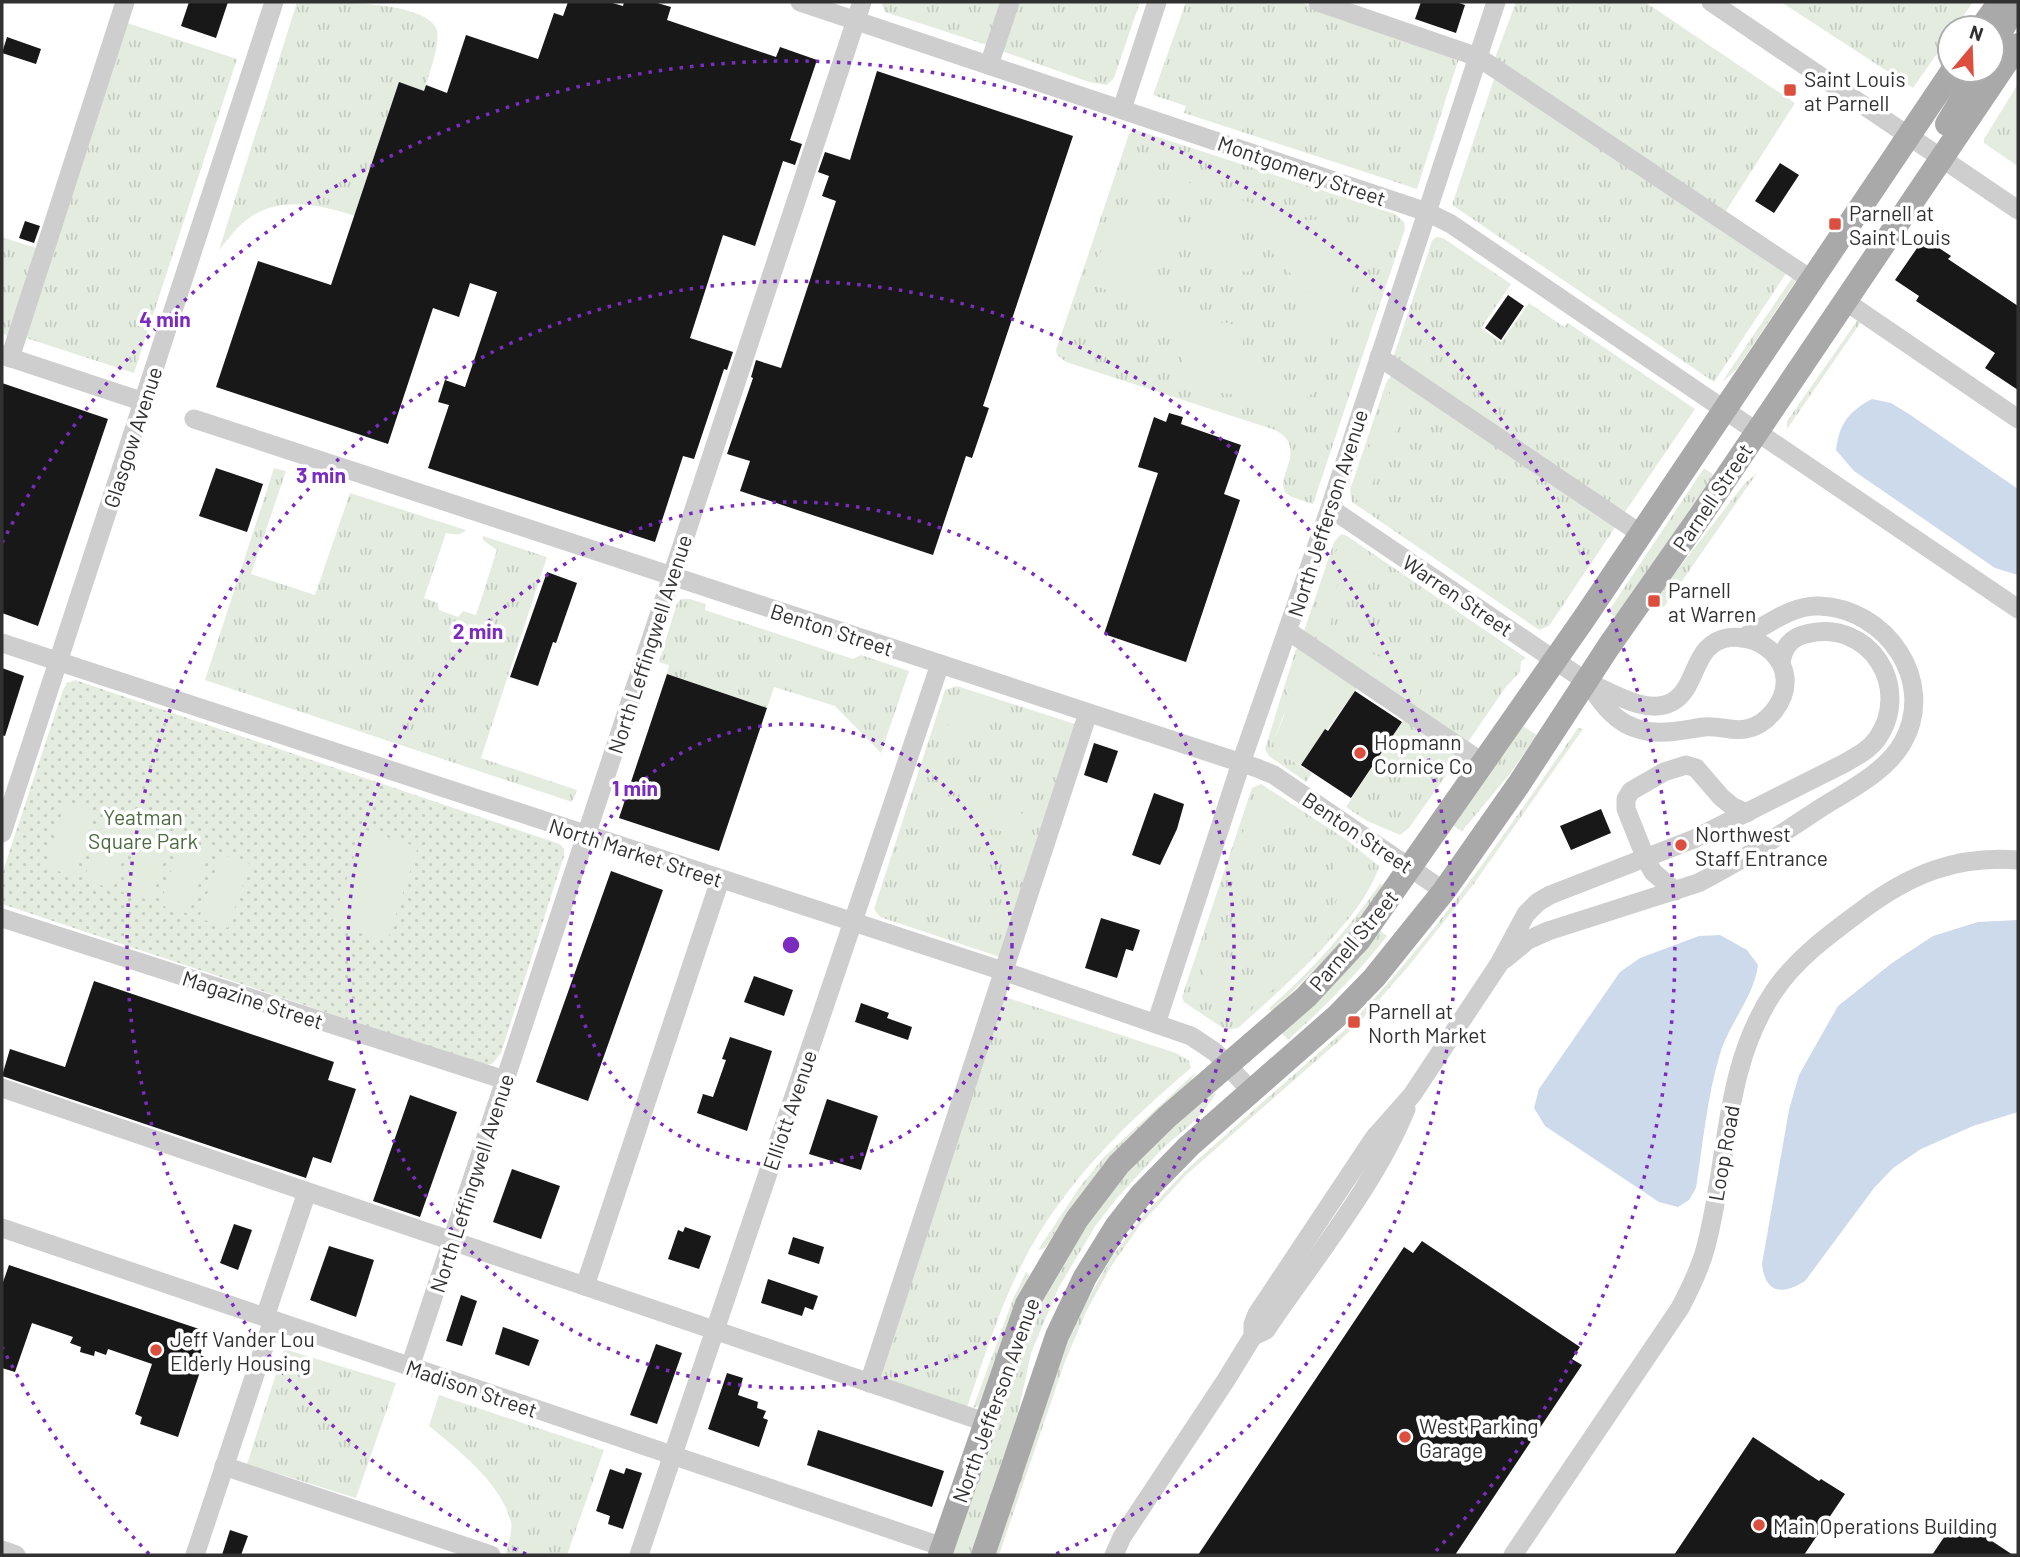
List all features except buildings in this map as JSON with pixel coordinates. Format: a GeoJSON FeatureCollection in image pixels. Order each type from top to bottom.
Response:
{"type":"FeatureCollection","features":[{"type":"Feature","properties":{"kind":"main road"},"geometry":{"type":"LineString","coordinates":[[2006,22],[2017,2]]}},
{"type":"Feature","properties":{"kind":"main road","name":"Parnell Street"},"geometry":{"type":"LineString","coordinates":[[1252,1092],[1328,1025],[1374,978],[1444,891],[1519,785],[2018,45]]}},
{"type":"Feature","properties":{"kind":"main road","name":"Parnell Street"},"geometry":{"type":"LineString","coordinates":[[1228,1063],[1306,997],[1359,940],[1555,660],[1943,84]]}},
{"type":"Feature","properties":{"kind":"main road"},"geometry":{"type":"LineString","coordinates":[[1942,159],[1941,141],[1945,130],[1971,84]]}},
{"type":"Feature","properties":{"kind":"main road","name":"North Jefferson Avenue"},"geometry":{"type":"LineString","coordinates":[[942,1551],[1027,1304],[1077,1219],[1119,1164],[1228,1063]]}},
{"type":"Feature","properties":{"kind":"main road","name":"North Jefferson Avenue"},"geometry":{"type":"LineString","coordinates":[[983,1555],[1047,1360],[1085,1277],[1116,1227],[1141,1195],[1189,1146],[1252,1092]]}},
{"type":"Feature","properties":{"kind":"street"},"geometry":{"type":"LineString","coordinates":[[125,2],[6,356],[144,402]]}},
{"type":"Feature","properties":{"kind":"street","name":"Glasgow Avenue"},"geometry":{"type":"LineString","coordinates":[[2,833],[274,2]]}},
{"type":"Feature","properties":{"kind":"street","name":"Montgomery Street"},"geometry":{"type":"LineString","coordinates":[[800,2],[859,11],[989,65],[1427,212],[1451,224],[2018,610]]}},
{"type":"Feature","properties":{"kind":"street"},"geometry":{"type":"LineString","coordinates":[[989,65],[1010,2]]}},
{"type":"Feature","properties":{"kind":"street"},"geometry":{"type":"LineString","coordinates":[[1122,109],[1157,2]]}},
{"type":"Feature","properties":{"kind":"street"},"geometry":{"type":"LineString","coordinates":[[1318,2],[1478,57],[1812,280]]}},
{"type":"Feature","properties":{"kind":"street","name":"North Jefferson Avenue"},"geometry":{"type":"LineString","coordinates":[[1156,1024],[1241,763],[1330,508],[1496,2]]}},
{"type":"Feature","properties":{"kind":"street"},"geometry":{"type":"LineString","coordinates":[[1711,2],[2018,211]]}},
{"type":"Feature","properties":{"kind":"street","name":"North Leffingwell Avenue"},"geometry":{"type":"LineString","coordinates":[[410,1367],[859,11]]}},
{"type":"Feature","properties":{"kind":"street"},"geometry":{"type":"LineString","coordinates":[[1845,301],[2018,419]]}},
{"type":"Feature","properties":{"kind":"street"},"geometry":{"type":"LineString","coordinates":[[1379,357],[1641,534]]}},
{"type":"Feature","properties":{"kind":"street","name":"Benton Street"},"geometry":{"type":"LineString","coordinates":[[194,419],[1274,775],[1444,891]]}},
{"type":"Feature","properties":{"kind":"street","name":"Warren Street"},"geometry":{"type":"LineString","coordinates":[[1330,508],[1587,681]]}},
{"type":"Feature","properties":{"kind":"street"},"geometry":{"type":"LineString","coordinates":[[1499,964],[1528,940],[1711,877],[1808,816],[1891,759],[1904,741],[1913,713],[1913,691],[1908,667],[1895,643],[1878,627],[1860,616],[1818,606],[1796,609],[1742,638]]}},
{"type":"Feature","properties":{"kind":"street"},"geometry":{"type":"LineString","coordinates":[[1288,631],[1482,762]]}},
{"type":"Feature","properties":{"kind":"street"},"geometry":{"type":"LineString","coordinates":[[1114,1555],[1122,1537],[1253,1336],[1253,1324],[1257,1314],[1374,1138],[1412,1095],[1499,964],[1526,914],[1550,895],[1694,839],[1864,752],[1876,739],[1887,720],[1890,687],[1876,656],[1863,643],[1830,631],[1798,636],[1789,642],[1782,654],[1781,663],[1785,678],[1777,707],[1765,721],[1748,729],[1707,727],[1661,734],[1640,730],[1625,723],[1606,708],[1587,681]]}},
{"type":"Feature","properties":{"kind":"street"},"geometry":{"type":"LineString","coordinates":[[1587,681],[1641,704],[1658,705],[1672,702],[1688,685],[1701,656],[1710,646],[1742,638],[1760,643],[1781,663]]}},
{"type":"Feature","properties":{"kind":"street","name":"North Market Street"},"geometry":{"type":"LineString","coordinates":[[2,643],[1003,971],[1156,1024],[1202,1041],[1228,1063],[1252,1092]]}},
{"type":"Feature","properties":{"kind":"street","name":"Elliott Avenue"},"geometry":{"type":"LineString","coordinates":[[639,1555],[940,664]]}},
{"type":"Feature","properties":{"kind":"street"},"geometry":{"type":"LineString","coordinates":[[869,1383],[1088,713]]}},
{"type":"Feature","properties":{"kind":"street"},"geometry":{"type":"LineString","coordinates":[[1675,891],[1653,872],[1629,818],[1626,799],[1638,785],[1676,766],[1686,765],[1696,768],[1721,797],[1746,813]]}},
{"type":"Feature","properties":{"kind":"street"},"geometry":{"type":"LineString","coordinates":[[1793,790],[1808,816]]}},
{"type":"Feature","properties":{"kind":"street","name":"Loop Road"},"geometry":{"type":"LineString","coordinates":[[1513,1555],[1680,1308],[1695,1281],[1706,1249],[1736,1079],[1745,1046],[1759,1014],[1775,989],[1796,963],[1818,943],[1877,898],[1905,882],[1936,868],[1965,861],[1992,858],[2018,860]]}},
{"type":"Feature","properties":{"kind":"street"},"geometry":{"type":"LineString","coordinates":[[585,1286],[720,880]]}},
{"type":"Feature","properties":{"kind":"street","name":"Magazine Street"},"geometry":{"type":"LineString","coordinates":[[2,918],[505,1080]]}},
{"type":"Feature","properties":{"kind":"street"},"geometry":{"type":"LineString","coordinates":[[2,1088],[985,1422]]}},
{"type":"Feature","properties":{"kind":"street"},"geometry":{"type":"LineString","coordinates":[[195,1555],[307,1192]]}},
{"type":"Feature","properties":{"kind":"street","name":"Madison Street"},"geometry":{"type":"LineString","coordinates":[[2,1228],[672,1455],[942,1551]]}},
{"type":"Feature","properties":{"kind":"street"},"geometry":{"type":"LineString","coordinates":[[224,1466],[491,1555]]}},
{"type":"Feature","properties":{"kind":"street"},"geometry":{"type":"LineString","coordinates":[[2,1550],[16,1555]]}},
{"type":"Feature","properties":{"kind":"green space"},"geometry":{"type":"Polygon","coordinates":[[[297,2],[372,4],[413,12],[427,19],[436,28],[437,41],[424,91],[400,83],[355,216],[313,205],[271,208],[245,221],[219,250],[297,2]]]}},
{"type":"Feature","properties":{"kind":"green space"},"geometry":{"type":"Polygon","coordinates":[[[881,2],[1002,2],[987,45],[885,12],[881,2]]]}},
{"type":"Feature","properties":{"kind":"green space"},"geometry":{"type":"Polygon","coordinates":[[[1017,2],[1140,2],[1114,78],[1107,85],[1089,82],[1002,51],[1017,2]]]}},
{"type":"Feature","properties":{"kind":"green space"},"geometry":{"type":"Polygon","coordinates":[[[1186,2],[1300,2],[1459,58],[1417,189],[1184,113],[1186,106],[1153,95],[1186,2]]]}},
{"type":"Feature","properties":{"kind":"green space"},"geometry":{"type":"Polygon","coordinates":[[[1516,2],[1645,2],[1795,103],[1724,214],[1495,58],[1516,2]]]}},
{"type":"Feature","properties":{"kind":"green space"},"geometry":{"type":"Polygon","coordinates":[[[1781,2],[1973,2],[1965,14],[1936,14],[1936,55],[1913,88],[1781,2]]]}},
{"type":"Feature","properties":{"kind":"green space"},"geometry":{"type":"Polygon","coordinates":[[[124,22],[237,59],[134,373],[23,337],[124,22]]]}},
{"type":"Feature","properties":{"kind":"green space"},"geometry":{"type":"Polygon","coordinates":[[[1495,76],[1787,272],[1714,382],[1452,205],[1495,76]]]}},
{"type":"Feature","properties":{"kind":"green space"},"geometry":{"type":"Polygon","coordinates":[[[2018,84],[2016,165],[1984,143],[1984,139],[2018,84]]]}},
{"type":"Feature","properties":{"kind":"green space"},"geometry":{"type":"Polygon","coordinates":[[[1136,130],[1395,214],[1404,222],[1405,229],[1313,504],[1290,496],[1283,488],[1290,446],[1275,430],[1066,362],[1057,355],[1056,350],[1129,134],[1136,130]]]}},
{"type":"Feature","properties":{"kind":"green space"},"geometry":{"type":"Polygon","coordinates":[[[1153,171],[1176,175],[1186,180],[1195,188],[1204,210],[1212,214],[1218,211],[1221,203],[1239,200],[1289,220],[1323,220],[1334,229],[1349,235],[1368,234],[1374,220],[1390,223],[1395,235],[1387,257],[1378,250],[1365,250],[1362,253],[1360,272],[1330,334],[1330,363],[1315,392],[1301,401],[1286,405],[1199,390],[1185,380],[1179,347],[1163,324],[1140,305],[1112,292],[1085,284],[1083,277],[1128,216],[1135,184],[1153,171]],[[1159,195],[1153,198],[1150,205],[1158,215],[1175,222],[1195,223],[1198,218],[1189,200],[1178,196],[1159,195]],[[1249,222],[1240,228],[1235,252],[1252,267],[1248,272],[1234,271],[1208,244],[1200,240],[1168,247],[1169,256],[1152,268],[1156,276],[1194,303],[1203,322],[1229,323],[1241,329],[1243,357],[1248,369],[1261,377],[1305,390],[1316,379],[1322,360],[1318,337],[1301,327],[1299,321],[1308,309],[1307,293],[1278,261],[1268,245],[1263,226],[1258,222],[1249,222]]]}},
{"type":"Feature","properties":{"kind":"green space"},"geometry":{"type":"Polygon","coordinates":[[[2,237],[39,249],[9,336],[2,333],[2,237]]]}},
{"type":"Feature","properties":{"kind":"green space"},"geometry":{"type":"Polygon","coordinates":[[[1436,237],[1443,238],[1511,284],[1481,328],[1501,342],[1529,303],[1564,327],[1568,323],[1695,409],[1623,515],[1393,358],[1432,241],[1436,237]]]}},
{"type":"Feature","properties":{"kind":"green space"},"geometry":{"type":"Polygon","coordinates":[[[1794,275],[1796,281],[1736,370],[1722,382],[1794,275]]]}},
{"type":"Feature","properties":{"kind":"green space"},"geometry":{"type":"Polygon","coordinates":[[[1857,321],[1861,322],[1787,429],[1787,421],[1857,321]]]}},
{"type":"Feature","properties":{"kind":"green space"},"geometry":{"type":"Polygon","coordinates":[[[1391,376],[1616,526],[1549,626],[1539,630],[1352,502],[1350,490],[1386,383],[1391,376]]]}},
{"type":"Feature","properties":{"kind":"green space"},"geometry":{"type":"Polygon","coordinates":[[[1391,376],[1422,393],[1417,403],[1404,408],[1373,482],[1377,494],[1403,515],[1405,520],[1401,528],[1358,501],[1353,490],[1391,390],[1391,376]]]}},
{"type":"Feature","properties":{"kind":"green space"},"geometry":{"type":"Polygon","coordinates":[[[274,468],[286,471],[251,574],[315,595],[350,493],[466,530],[459,534],[446,533],[424,598],[438,603],[439,610],[458,617],[463,611],[476,615],[497,550],[483,540],[483,536],[547,557],[481,758],[577,790],[572,802],[205,680],[274,468]]]}},
{"type":"Feature","properties":{"kind":"green space"},"geometry":{"type":"Polygon","coordinates":[[[1704,468],[1714,475],[1617,618],[1608,612],[1704,468]]]}},
{"type":"Feature","properties":{"kind":"green space"},"geometry":{"type":"Polygon","coordinates":[[[1757,473],[1664,607],[1654,600],[1745,483],[1757,473]]]}},
{"type":"Feature","properties":{"kind":"green space"},"geometry":{"type":"Polygon","coordinates":[[[1341,534],[1526,658],[1521,661],[1520,672],[1505,688],[1468,742],[1304,631],[1334,542],[1341,534]]]}},
{"type":"Feature","properties":{"kind":"green space"},"geometry":{"type":"Polygon","coordinates":[[[1346,545],[1359,556],[1376,563],[1377,567],[1373,570],[1343,574],[1338,580],[1330,629],[1348,645],[1410,668],[1421,682],[1419,697],[1415,699],[1331,646],[1312,628],[1333,556],[1346,545]]]}},
{"type":"Feature","properties":{"kind":"green space"},"geometry":{"type":"Polygon","coordinates":[[[681,599],[706,604],[705,610],[853,659],[861,655],[909,671],[881,753],[835,706],[774,687],[767,708],[667,674],[669,665],[659,662],[677,603],[681,599]]]}},
{"type":"Feature","properties":{"kind":"green space"},"geometry":{"type":"Polygon","coordinates":[[[1296,649],[1300,649],[1344,679],[1289,690],[1287,707],[1275,737],[1279,753],[1312,773],[1306,782],[1269,756],[1265,749],[1296,649]]]}},
{"type":"Feature","properties":{"kind":"green space"},"geometry":{"type":"Polygon","coordinates":[[[1303,659],[1313,660],[1357,688],[1301,766],[1279,753],[1273,745],[1285,712],[1294,670],[1303,659]]]}},
{"type":"Feature","properties":{"kind":"green space","name":"Yeatman Square Park"},"geometry":{"type":"Polygon","coordinates":[[[75,680],[560,844],[564,849],[564,856],[501,1053],[492,1064],[484,1065],[2,904],[2,874],[63,690],[67,683],[75,680]]]}},
{"type":"Feature","properties":{"kind":"green space"},"geometry":{"type":"Polygon","coordinates":[[[957,686],[1078,725],[1003,958],[880,917],[874,909],[945,690],[957,686]]]}},
{"type":"Feature","properties":{"kind":"green space"},"geometry":{"type":"Polygon","coordinates":[[[967,699],[984,704],[992,712],[991,717],[972,717],[956,734],[951,733],[947,729],[954,709],[967,699]]]}},
{"type":"Feature","properties":{"kind":"green space"},"geometry":{"type":"Polygon","coordinates":[[[1404,719],[1459,757],[1409,828],[1400,835],[1367,821],[1346,807],[1404,719]]]}},
{"type":"Feature","properties":{"kind":"green space"},"geometry":{"type":"Polygon","coordinates":[[[1520,724],[1537,735],[1509,775],[1462,831],[1452,825],[1520,724]]]}},
{"type":"Feature","properties":{"kind":"green space"},"geometry":{"type":"Polygon","coordinates":[[[1578,728],[1583,729],[1473,885],[1407,968],[1357,1025],[1353,1021],[1444,916],[1578,728]]]}},
{"type":"Feature","properties":{"kind":"green space"},"geometry":{"type":"Polygon","coordinates":[[[1261,784],[1347,840],[1379,866],[1370,887],[1339,931],[1238,1028],[1226,1030],[1184,1002],[1182,997],[1252,788],[1261,784]]]}},
{"type":"Feature","properties":{"kind":"green space"},"geometry":{"type":"Polygon","coordinates":[[[1263,793],[1292,811],[1293,816],[1273,828],[1245,865],[1238,863],[1235,858],[1254,798],[1263,793]]]}},
{"type":"Feature","properties":{"kind":"green space"},"geometry":{"type":"Polygon","coordinates":[[[956,796],[977,804],[1014,808],[1020,812],[1028,827],[1005,832],[976,823],[945,806],[943,802],[946,797],[956,796]]]}},
{"type":"Feature","properties":{"kind":"green space"},"geometry":{"type":"Polygon","coordinates":[[[66,802],[95,812],[74,876],[45,867],[66,802]]]}},
{"type":"Feature","properties":{"kind":"green space"},"geometry":{"type":"Polygon","coordinates":[[[105,815],[134,825],[113,889],[84,880],[105,815]]]}},
{"type":"Feature","properties":{"kind":"green space"},"geometry":{"type":"Polygon","coordinates":[[[143,827],[172,837],[151,901],[122,892],[143,827]]]}},
{"type":"Feature","properties":{"kind":"green space"},"geometry":{"type":"Polygon","coordinates":[[[363,829],[418,847],[387,942],[332,924],[363,829]]]}},
{"type":"Feature","properties":{"kind":"green space"},"geometry":{"type":"Polygon","coordinates":[[[181,840],[210,850],[189,914],[160,905],[181,840]]]}},
{"type":"Feature","properties":{"kind":"green space"},"geometry":{"type":"Polygon","coordinates":[[[1336,848],[1360,860],[1370,872],[1369,882],[1350,912],[1286,982],[1242,1013],[1233,1014],[1222,1009],[1211,998],[1205,984],[1203,959],[1208,935],[1215,933],[1218,938],[1222,968],[1228,977],[1238,981],[1251,980],[1279,966],[1315,935],[1333,910],[1338,893],[1332,857],[1332,851],[1336,848]]]}},
{"type":"Feature","properties":{"kind":"green space"},"geometry":{"type":"Polygon","coordinates":[[[221,854],[250,864],[228,928],[199,918],[221,854]]]}},
{"type":"Feature","properties":{"kind":"green space"},"geometry":{"type":"Polygon","coordinates":[[[1380,884],[1380,890],[1346,938],[1272,1012],[1269,1008],[1328,949],[1380,884]]]}},
{"type":"Feature","properties":{"kind":"green space"},"geometry":{"type":"Polygon","coordinates":[[[1379,930],[1387,936],[1376,950],[1340,990],[1288,1040],[1281,1032],[1379,930]]]}},
{"type":"Feature","properties":{"kind":"green space"},"geometry":{"type":"Polygon","coordinates":[[[1002,996],[1176,1053],[1189,1061],[1191,1068],[1119,1133],[1097,1157],[1076,1181],[1039,1234],[1007,1297],[967,1407],[878,1377],[1002,996]]]}},
{"type":"Feature","properties":{"kind":"green space"},"geometry":{"type":"Polygon","coordinates":[[[1349,1026],[1352,1029],[1340,1040],[1186,1175],[1140,1225],[1110,1268],[1086,1312],[1064,1364],[999,1555],[994,1555],[1067,1344],[1085,1304],[1112,1257],[1141,1218],[1185,1171],[1349,1026]]]}},
{"type":"Feature","properties":{"kind":"green space"},"geometry":{"type":"Polygon","coordinates":[[[1196,1072],[1189,1084],[1064,1219],[1045,1248],[1038,1250],[1079,1188],[1104,1157],[1196,1072]]]}},
{"type":"Feature","properties":{"kind":"green space"},"geometry":{"type":"Polygon","coordinates":[[[1212,1091],[1216,1094],[1198,1118],[1163,1148],[1117,1198],[1096,1225],[1059,1287],[1031,1353],[1015,1427],[972,1555],[951,1555],[1043,1296],[1066,1253],[1137,1160],[1212,1091]]]}},
{"type":"Feature","properties":{"kind":"green space"},"geometry":{"type":"Polygon","coordinates":[[[1026,1272],[1029,1275],[1028,1280],[981,1405],[973,1408],[1013,1299],[1026,1272]]]}},
{"type":"Feature","properties":{"kind":"green space"},"geometry":{"type":"Polygon","coordinates":[[[284,1349],[396,1383],[356,1498],[247,1464],[284,1349]]]}},
{"type":"Feature","properties":{"kind":"green space"},"geometry":{"type":"Polygon","coordinates":[[[439,1395],[604,1450],[567,1555],[506,1554],[511,1521],[505,1506],[477,1468],[429,1426],[439,1395]]]}},
{"type":"Feature","properties":{"kind":"water"},"geometry":{"type":"Polygon","coordinates":[[[1872,399],[1891,403],[1909,414],[2018,489],[2018,575],[1995,568],[1854,471],[1836,450],[1846,419],[1872,399]]]}},
{"type":"Feature","properties":{"kind":"water"},"geometry":{"type":"Polygon","coordinates":[[[2018,920],[2018,1112],[1973,1126],[1921,1149],[1893,1168],[1874,1188],[1805,1281],[1789,1289],[1776,1289],[1771,1286],[1762,1264],[1789,1110],[1799,1075],[1838,1006],[1892,963],[1933,936],[1978,922],[2018,920]]]}},
{"type":"Feature","properties":{"kind":"water"},"geometry":{"type":"Polygon","coordinates":[[[1720,935],[1747,950],[1758,965],[1752,988],[1720,1054],[1709,1103],[1696,1188],[1689,1200],[1678,1207],[1659,1202],[1545,1126],[1534,1108],[1539,1089],[1620,972],[1640,958],[1699,936],[1720,935]]]}},
{"type":"Feature","properties":{"kind":"place","name":"Saint Louis at Parnell"},"geometry":{"type":"Point","coordinates":[1790,90]}},
{"type":"Feature","properties":{"kind":"place","name":"Parnell at Saint Louis"},"geometry":{"type":"Point","coordinates":[1835,224]}},
{"type":"Feature","properties":{"kind":"place","name":"Parnell at Warren"},"geometry":{"type":"Point","coordinates":[1654,601]}},
{"type":"Feature","properties":{"kind":"place","name":"Hopmann Cornice Co"},"geometry":{"type":"Point","coordinates":[1360,753]}},
{"type":"Feature","properties":{"kind":"place","name":"Northwest Staff Entrance"},"geometry":{"type":"Point","coordinates":[1681,845]}},
{"type":"Feature","properties":{"kind":"place","name":"Parnell at North Market"},"geometry":{"type":"Point","coordinates":[1354,1022]}},
{"type":"Feature","properties":{"kind":"place","name":"Jeff Vander Lou Elderly Housing"},"geometry":{"type":"Point","coordinates":[156,1350]}},
{"type":"Feature","properties":{"kind":"place","name":"West Parking Garage"},"geometry":{"type":"Point","coordinates":[1405,1437]}},
{"type":"Feature","properties":{"kind":"place","name":"Main Operations Building"},"geometry":{"type":"Point","coordinates":[1759,1525]}}]}
